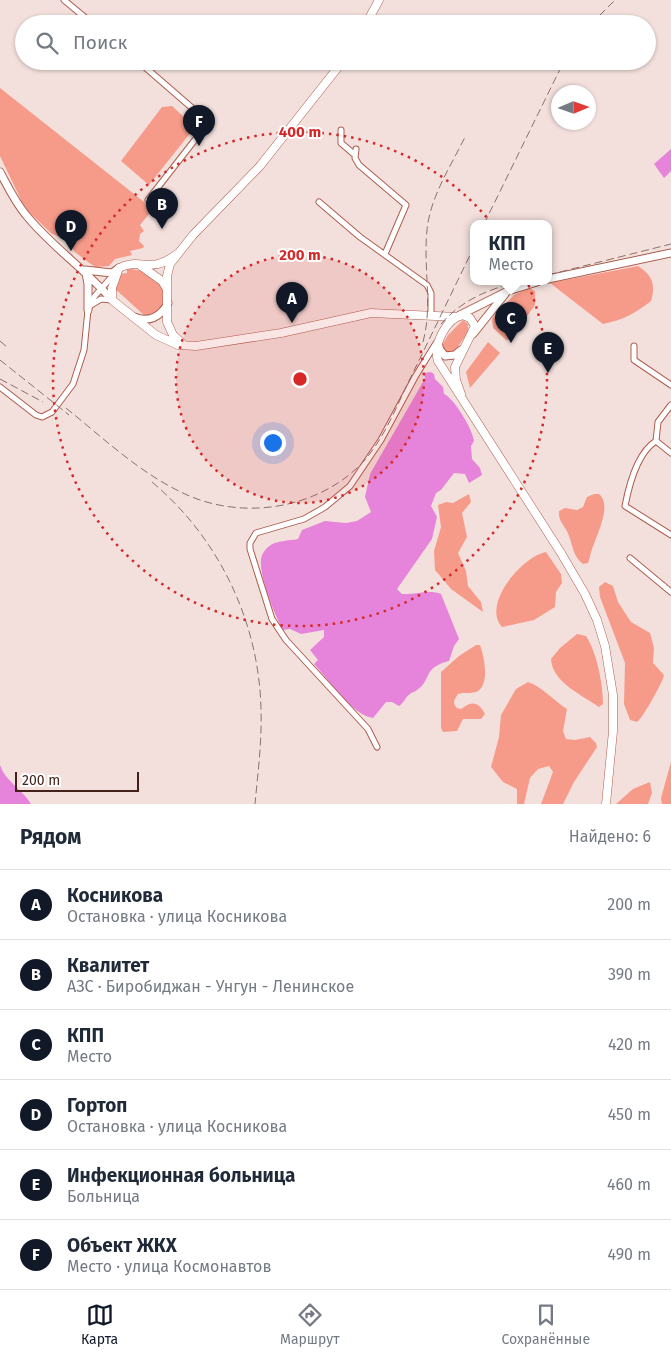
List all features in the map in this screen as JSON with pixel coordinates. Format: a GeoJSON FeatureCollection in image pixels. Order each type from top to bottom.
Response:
{"type":"FeatureCollection","features":[{"type":"Feature","properties":{"kind":"main road"},"geometry":{"type":"LineString","coordinates":[[371,15],[379,0]]}},
{"type":"Feature","properties":{"kind":"main road"},"geometry":{"type":"LineString","coordinates":[[196,346],[178,341],[172,335],[167,322],[168,268],[177,254],[260,166],[337,70]]}},
{"type":"Feature","properties":{"kind":"main road"},"geometry":{"type":"LineString","coordinates":[[177,254],[162,264],[127,264],[119,268],[112,288],[112,300],[148,331],[163,340],[196,346],[281,333],[371,313],[468,316],[473,320],[475,326],[473,335],[462,350],[455,371],[461,394]]}},
{"type":"Feature","properties":{"kind":"main road"},"geometry":{"type":"LineString","coordinates":[[139,265],[162,281],[168,291]]}},
{"type":"Feature","properties":{"kind":"main road"},"geometry":{"type":"LineString","coordinates":[[459,316],[438,341],[438,360],[561,553],[597,620],[605,646],[613,695],[614,731],[606,804]]}},
{"type":"Feature","properties":{"kind":"street"},"geometry":{"type":"LineString","coordinates":[[64,0],[82,15]]}},
{"type":"Feature","properties":{"kind":"street"},"geometry":{"type":"LineString","coordinates":[[148,70],[206,120],[201,132],[148,200]]}},
{"type":"Feature","properties":{"kind":"street"},"geometry":{"type":"LineString","coordinates":[[341,130],[341,143],[355,155],[359,165],[406,205],[385,254]]}},
{"type":"Feature","properties":{"kind":"street"},"geometry":{"type":"LineString","coordinates":[[355,155],[356,149]]}},
{"type":"Feature","properties":{"kind":"street"},"geometry":{"type":"LineString","coordinates":[[0,172],[26,217],[85,270],[112,300]]}},
{"type":"Feature","properties":{"kind":"street"},"geometry":{"type":"LineString","coordinates":[[319,202],[360,237],[427,285],[431,293],[431,316]]}},
{"type":"Feature","properties":{"kind":"street"},"geometry":{"type":"LineString","coordinates":[[552,278],[671,253]]}},
{"type":"Feature","properties":{"kind":"street"},"geometry":{"type":"LineString","coordinates":[[85,270],[112,273],[119,268]]}},
{"type":"Feature","properties":{"kind":"street"},"geometry":{"type":"LineString","coordinates":[[88,310],[94,297],[119,268]]}},
{"type":"Feature","properties":{"kind":"street"},"geometry":{"type":"LineString","coordinates":[[0,387],[39,416],[50,414],[71,388],[79,369],[87,334],[88,284],[85,270]]}},
{"type":"Feature","properties":{"kind":"street"},"geometry":{"type":"LineString","coordinates":[[459,316],[508,291],[527,285]]}},
{"type":"Feature","properties":{"kind":"street"},"geometry":{"type":"LineString","coordinates":[[473,335],[508,291]]}},
{"type":"Feature","properties":{"kind":"street"},"geometry":{"type":"LineString","coordinates":[[88,310],[97,300],[112,300]]}},
{"type":"Feature","properties":{"kind":"street"},"geometry":{"type":"LineString","coordinates":[[131,316],[141,320],[153,318],[163,311],[168,302]]}},
{"type":"Feature","properties":{"kind":"street"},"geometry":{"type":"LineString","coordinates":[[438,341],[440,350],[445,356],[455,355],[462,350]]}},
{"type":"Feature","properties":{"kind":"street"},"geometry":{"type":"LineString","coordinates":[[377,747],[368,729],[276,627],[268,612],[252,556],[250,542],[256,533],[294,522],[314,513],[350,486],[381,440],[415,377],[438,341]]}},
{"type":"Feature","properties":{"kind":"street"},"geometry":{"type":"LineString","coordinates":[[634,346],[634,360],[671,385]]}},
{"type":"Feature","properties":{"kind":"street"},"geometry":{"type":"LineString","coordinates":[[656,441],[658,422],[671,405]]}},
{"type":"Feature","properties":{"kind":"street"},"geometry":{"type":"LineString","coordinates":[[656,441],[671,453]]}},
{"type":"Feature","properties":{"kind":"street"},"geometry":{"type":"LineString","coordinates":[[656,441],[648,446],[640,459],[625,506],[671,535]]}},
{"type":"Feature","properties":{"kind":"street"},"geometry":{"type":"LineString","coordinates":[[630,558],[671,592]]}},
{"type":"Feature","properties":{"kind":"shaded area"},"geometry":{"type":"Polygon","coordinates":[[[0,88],[153,209],[140,225],[144,231],[140,234],[139,241],[144,246],[143,248],[130,251],[132,255],[115,259],[109,266],[95,267],[76,253],[63,238],[52,234],[30,213],[22,202],[0,156],[0,88]]]}},
{"type":"Feature","properties":{"kind":"shaded area"},"geometry":{"type":"Polygon","coordinates":[[[172,106],[195,127],[149,185],[121,161],[162,107],[172,106]]]}},
{"type":"Feature","properties":{"kind":"shaded area"},"geometry":{"type":"Polygon","coordinates":[[[671,149],[671,171],[664,178],[654,164],[671,149]]]}},
{"type":"Feature","properties":{"kind":"shaded area"},"geometry":{"type":"Polygon","coordinates":[[[638,266],[652,280],[653,290],[651,301],[640,309],[629,316],[603,324],[552,285],[552,283],[638,266]]]}},
{"type":"Feature","properties":{"kind":"shaded area"},"geometry":{"type":"Polygon","coordinates":[[[127,269],[144,272],[162,287],[165,298],[162,309],[145,316],[113,287],[119,274],[127,273],[127,269]]]}},
{"type":"Feature","properties":{"kind":"shaded area"},"geometry":{"type":"Polygon","coordinates":[[[529,288],[535,291],[535,305],[511,339],[506,340],[493,328],[492,319],[514,295],[529,288]]]}},
{"type":"Feature","properties":{"kind":"shaded area"},"geometry":{"type":"Polygon","coordinates":[[[463,320],[468,324],[468,332],[455,351],[446,353],[441,347],[448,335],[463,320]]]}},
{"type":"Feature","properties":{"kind":"shaded area"},"geometry":{"type":"Polygon","coordinates":[[[488,342],[500,353],[470,388],[466,372],[488,342]]]}},
{"type":"Feature","properties":{"kind":"shaded area"},"geometry":{"type":"Polygon","coordinates":[[[431,372],[443,387],[444,394],[458,408],[473,436],[474,441],[471,446],[472,459],[480,468],[482,475],[469,483],[465,474],[454,473],[441,490],[436,493],[431,506],[437,517],[432,539],[397,589],[402,594],[432,592],[441,594],[459,639],[454,646],[449,661],[435,667],[422,686],[408,695],[399,706],[392,702],[386,702],[373,718],[349,704],[314,664],[318,660],[310,650],[324,637],[324,630],[301,634],[290,629],[283,630],[265,585],[262,575],[261,558],[264,551],[271,545],[298,539],[302,530],[325,521],[346,523],[357,521],[371,512],[365,497],[370,474],[423,382],[425,377],[422,373],[431,372]]]}},
{"type":"Feature","properties":{"kind":"shaded area"},"geometry":{"type":"Polygon","coordinates":[[[469,494],[471,502],[462,513],[467,537],[458,553],[466,571],[468,586],[481,602],[483,612],[451,589],[435,570],[434,551],[441,527],[438,505],[446,502],[453,503],[469,494]]]}},
{"type":"Feature","properties":{"kind":"shaded area"},"geometry":{"type":"Polygon","coordinates":[[[599,494],[603,500],[604,515],[588,563],[583,564],[575,555],[568,533],[561,522],[559,511],[565,508],[577,510],[583,507],[587,497],[599,494]]]}},
{"type":"Feature","properties":{"kind":"shaded area"},"geometry":{"type":"Polygon","coordinates":[[[546,552],[561,574],[562,583],[556,592],[555,607],[534,620],[502,627],[497,617],[497,606],[508,582],[526,562],[546,552]]]}},
{"type":"Feature","properties":{"kind":"shaded area"},"geometry":{"type":"Polygon","coordinates":[[[605,582],[613,586],[618,602],[631,622],[650,633],[654,648],[653,663],[664,675],[652,700],[637,722],[630,720],[624,704],[625,663],[600,597],[599,587],[605,582]]]}},
{"type":"Feature","properties":{"kind":"shaded area"},"geometry":{"type":"Polygon","coordinates":[[[577,634],[586,636],[596,660],[603,696],[603,704],[599,707],[562,681],[553,667],[551,659],[560,648],[577,634]]]}},
{"type":"Feature","properties":{"kind":"shaded area"},"geometry":{"type":"Polygon","coordinates":[[[476,645],[480,645],[483,656],[484,682],[478,691],[458,694],[454,703],[457,708],[461,709],[472,703],[478,705],[485,714],[481,719],[463,719],[457,731],[443,732],[441,728],[441,672],[459,656],[476,645]]]}},
{"type":"Feature","properties":{"kind":"shaded area"},"geometry":{"type":"Polygon","coordinates":[[[528,682],[539,687],[567,709],[563,731],[566,739],[575,740],[590,737],[596,743],[597,747],[574,782],[563,804],[541,804],[553,772],[549,766],[538,769],[530,778],[524,804],[517,804],[517,789],[503,782],[491,767],[499,737],[501,715],[516,689],[528,682]]]}},
{"type":"Feature","properties":{"kind":"shaded area"},"geometry":{"type":"Polygon","coordinates":[[[671,762],[671,804],[662,804],[661,798],[671,762]]]}},
{"type":"Feature","properties":{"kind":"shaded area"},"geometry":{"type":"Polygon","coordinates":[[[0,765],[6,776],[31,804],[0,804],[0,765]]]}},
{"type":"Feature","properties":{"kind":"shaded area"},"geometry":{"type":"Polygon","coordinates":[[[650,782],[652,793],[648,804],[616,804],[633,789],[650,782]]]}},
{"type":"Feature","properties":{"kind":"railway"},"geometry":{"type":"LineString","coordinates":[[600,15],[615,0]]}},
{"type":"Feature","properties":{"kind":"railway"},"geometry":{"type":"LineString","coordinates":[[486,220],[560,70]]}},
{"type":"Feature","properties":{"kind":"railway"},"geometry":{"type":"LineString","coordinates":[[423,342],[428,300],[426,244],[429,218],[442,182],[465,137]]}},
{"type":"Feature","properties":{"kind":"railway"},"geometry":{"type":"LineString","coordinates":[[552,274],[671,244]]}},
{"type":"Feature","properties":{"kind":"railway"},"geometry":{"type":"LineString","coordinates":[[66,408],[138,466],[185,494],[207,502],[231,507],[279,506],[303,500],[325,491],[345,478],[363,462],[377,444],[470,255]]}},
{"type":"Feature","properties":{"kind":"railway"},"geometry":{"type":"LineString","coordinates":[[441,324],[467,302],[486,292],[508,285]]}},
{"type":"Feature","properties":{"kind":"railway"},"geometry":{"type":"LineString","coordinates":[[0,341],[7,347]]}},
{"type":"Feature","properties":{"kind":"railway"},"geometry":{"type":"LineString","coordinates":[[0,360],[69,415]]}},
{"type":"Feature","properties":{"kind":"railway"},"geometry":{"type":"LineString","coordinates":[[0,379],[43,402]]}},
{"type":"Feature","properties":{"kind":"railway"},"geometry":{"type":"LineString","coordinates":[[152,482],[176,504],[215,555],[231,584],[253,645],[261,709],[255,804]]}},
{"type":"Feature","properties":{"kind":"place","name":"Объект ЖКХ"},"geometry":{"type":"Point","coordinates":[199,146]}},
{"type":"Feature","properties":{"kind":"place","name":"Квалитет"},"geometry":{"type":"Point","coordinates":[162,229]}},
{"type":"Feature","properties":{"kind":"place","name":"Гортоп"},"geometry":{"type":"Point","coordinates":[71,251]}},
{"type":"Feature","properties":{"kind":"place","name":"Косникова"},"geometry":{"type":"Point","coordinates":[292,323]}},
{"type":"Feature","properties":{"kind":"place","name":"КПП"},"geometry":{"type":"Point","coordinates":[511,343]}},
{"type":"Feature","properties":{"kind":"place","name":"Инфекционная больница"},"geometry":{"type":"Point","coordinates":[548,373]}}]}
